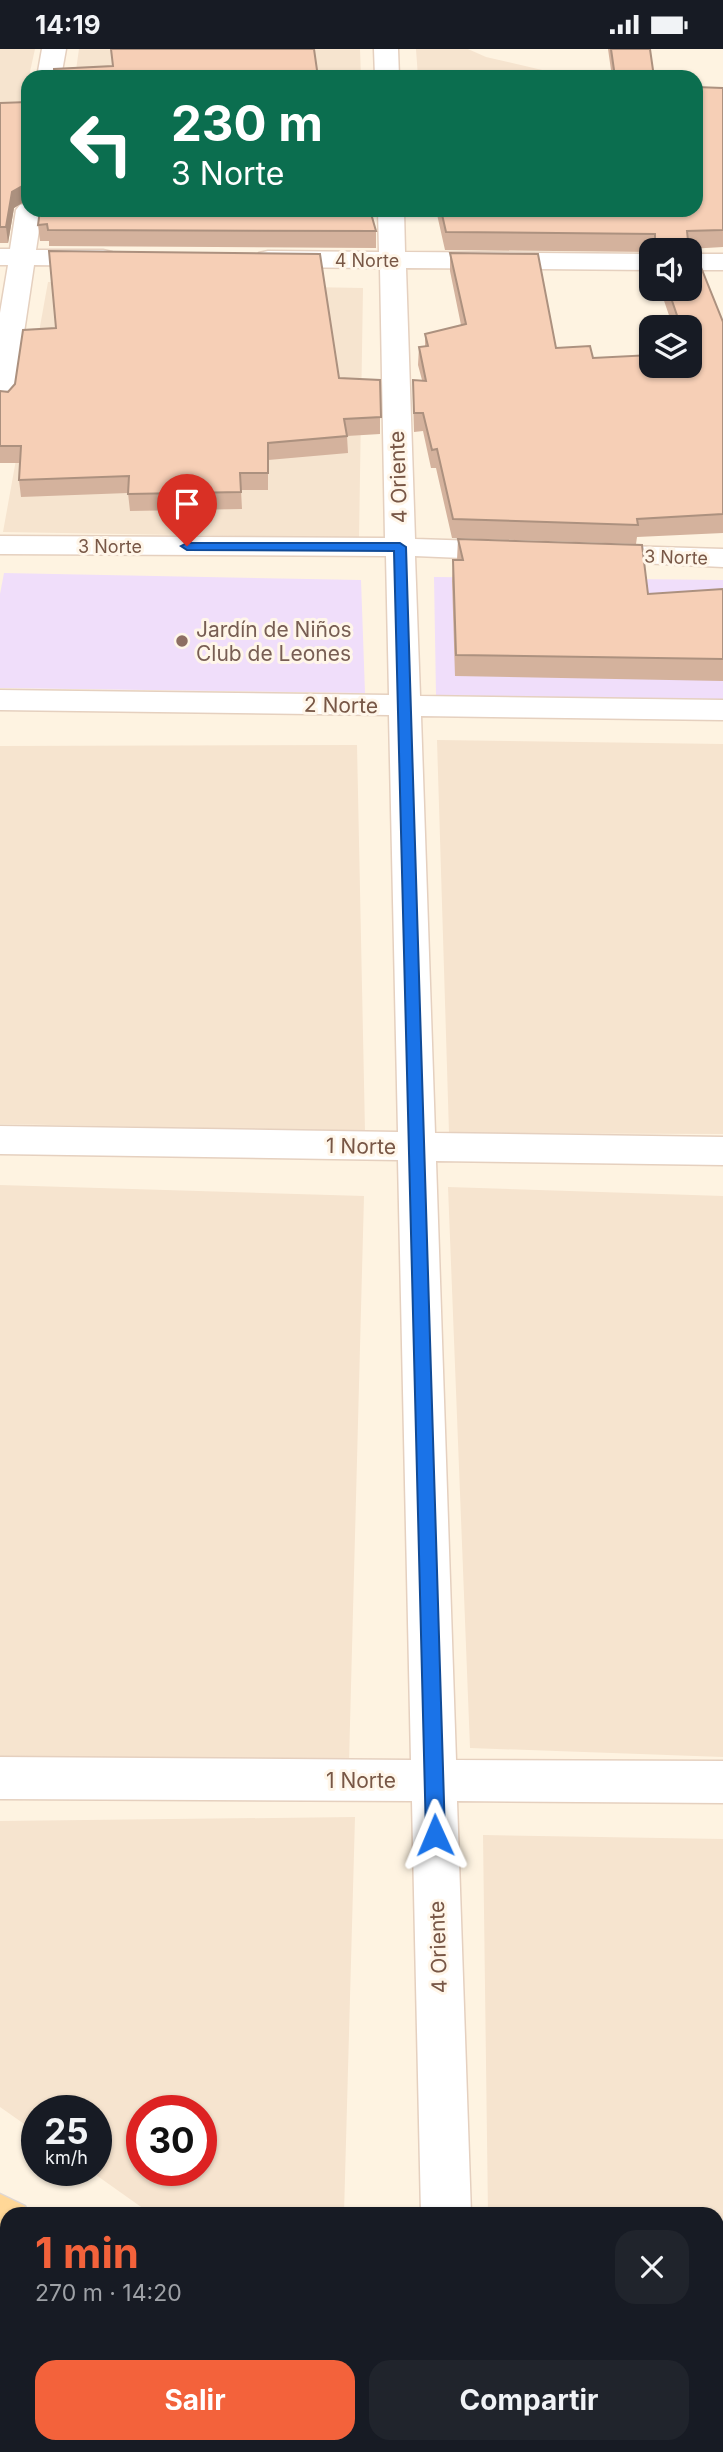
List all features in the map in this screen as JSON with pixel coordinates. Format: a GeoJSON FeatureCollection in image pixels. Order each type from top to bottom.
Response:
{"type":"FeatureCollection","features":[{"type":"Feature","properties":{"kind":"street"},"geometry":{"type":"LineString","coordinates":[[51,70],[54,49]]}},
{"type":"Feature","properties":{"kind":"street"},"geometry":{"type":"LineString","coordinates":[[386,49],[387,70]]}},
{"type":"Feature","properties":{"kind":"street"},"geometry":{"type":"LineString","coordinates":[[0,400],[11,258],[26,217]]}},
{"type":"Feature","properties":{"kind":"street","name":"4 Oriente"},"geometry":{"type":"LineString","coordinates":[[391,217],[446,2207]]}},
{"type":"Feature","properties":{"kind":"street"},"geometry":{"type":"LineString","coordinates":[[11,258],[132,258]]}},
{"type":"Feature","properties":{"kind":"street","name":"4 Norte"},"geometry":{"type":"LineString","coordinates":[[241,259],[639,262]]}},
{"type":"Feature","properties":{"kind":"street"},"geometry":{"type":"LineString","coordinates":[[702,262],[723,262]]}},
{"type":"Feature","properties":{"kind":"street","name":"3 Norte"},"geometry":{"type":"LineString","coordinates":[[0,545],[400,547],[723,558]]}},
{"type":"Feature","properties":{"kind":"street","name":"2 Norte"},"geometry":{"type":"LineString","coordinates":[[0,699],[723,710]]}},
{"type":"Feature","properties":{"kind":"street","name":"1 Norte"},"geometry":{"type":"LineString","coordinates":[[0,1140],[723,1150]]}},
{"type":"Feature","properties":{"kind":"street","name":"1 Norte"},"geometry":{"type":"LineString","coordinates":[[0,1778],[723,1782]]}},
{"type":"Feature","properties":{"kind":"shaded area"},"geometry":{"type":"Polygon","coordinates":[[[0,49],[35,49],[30,70],[21,70],[21,113],[0,208],[0,49]]]}},
{"type":"Feature","properties":{"kind":"shaded area"},"geometry":{"type":"Polygon","coordinates":[[[79,49],[360,49],[361,70],[76,70],[79,49]]]}},
{"type":"Feature","properties":{"kind":"shaded area"},"geometry":{"type":"Polygon","coordinates":[[[416,49],[468,49],[486,57],[542,70],[418,70],[416,49]]]}},
{"type":"Feature","properties":{"kind":"shaded area"},"geometry":{"type":"Polygon","coordinates":[[[48,282],[363,288],[359,538],[3,532],[48,282]]]}},
{"type":"Feature","properties":{"kind":"shaded area","name":"Jardín de Niños Club de Leones"},"geometry":{"type":"Polygon","coordinates":[[[4,573],[361,580],[365,693],[0,688],[0,594],[4,573]]]}},
{"type":"Feature","properties":{"kind":"shaded area"},"geometry":{"type":"Polygon","coordinates":[[[434,577],[723,580],[723,701],[436,695],[434,577]]]}},
{"type":"Feature","properties":{"kind":"shaded area"},"geometry":{"type":"Polygon","coordinates":[[[437,740],[723,744],[723,1134],[449,1133],[437,740]]]}},
{"type":"Feature","properties":{"kind":"shaded area"},"geometry":{"type":"Polygon","coordinates":[[[357,745],[365,1131],[0,1124],[0,746],[357,745]]]}},
{"type":"Feature","properties":{"kind":"shaded area"},"geometry":{"type":"Polygon","coordinates":[[[0,1185],[364,1196],[349,1762],[0,1770],[0,1185]]]}},
{"type":"Feature","properties":{"kind":"shaded area"},"geometry":{"type":"Polygon","coordinates":[[[448,1187],[723,1196],[723,1757],[470,1748],[448,1187]]]}},
{"type":"Feature","properties":{"kind":"shaded area"},"geometry":{"type":"Polygon","coordinates":[[[355,1817],[344,2207],[141,2207],[112,2186],[112,2095],[21,2095],[21,2122],[0,2107],[0,1821],[355,1817]]]}},
{"type":"Feature","properties":{"kind":"shaded area"},"geometry":{"type":"Polygon","coordinates":[[[483,1835],[723,1839],[723,2207],[488,2207],[483,1835]]]}},
{"type":"Feature","properties":{"kind":"building"},"geometry":{"type":"Polygon","coordinates":[[[111,49],[314,49],[317,70],[54,70],[113,66],[111,49]]]}},
{"type":"Feature","properties":{"kind":"building"},"geometry":{"type":"Polygon","coordinates":[[[611,49],[650,49],[653,70],[614,70],[611,49]]]}},
{"type":"Feature","properties":{"kind":"building"},"geometry":{"type":"Polygon","coordinates":[[[703,87],[723,88],[723,230],[687,231],[688,238],[655,238],[655,234],[446,232],[443,217],[703,217],[703,87]]]}},
{"type":"Feature","properties":{"kind":"building"},"geometry":{"type":"Polygon","coordinates":[[[21,102],[21,187],[12,192],[6,227],[0,227],[0,103],[21,102]]]}},
{"type":"Feature","properties":{"kind":"building"},"geometry":{"type":"Polygon","coordinates":[[[39,217],[372,217],[376,231],[48,230],[47,224],[38,225],[39,217]]]}},
{"type":"Feature","properties":{"kind":"building"},"geometry":{"type":"Polygon","coordinates":[[[49,251],[320,254],[339,378],[380,380],[381,417],[344,419],[347,436],[268,443],[268,473],[240,473],[241,492],[128,494],[129,476],[19,480],[21,446],[0,446],[0,391],[8,392],[15,384],[23,330],[56,328],[49,251]]]}},
{"type":"Feature","properties":{"kind":"building"},"geometry":{"type":"Polygon","coordinates":[[[450,253],[538,254],[556,348],[590,346],[593,358],[639,356],[639,378],[702,378],[702,315],[677,315],[672,301],[702,301],[702,270],[723,322],[723,514],[637,519],[638,525],[453,519],[437,449],[432,450],[423,413],[414,413],[413,380],[426,381],[419,347],[428,346],[425,334],[466,324],[450,253]]]}},
{"type":"Feature","properties":{"kind":"building"},"geometry":{"type":"Polygon","coordinates":[[[458,539],[642,545],[648,594],[723,589],[723,659],[456,655],[453,560],[463,560],[458,539]]]}},
{"type":"Feature","properties":{"kind":"place","name":"Jardín de Niños Club de Leones"},"geometry":{"type":"Point","coordinates":[182,641]}},
{"type":"Feature","properties":{"kind":"route"},"geometry":{"type":"LineString","coordinates":[[187,546],[400,547],[435,1835]]}}]}
